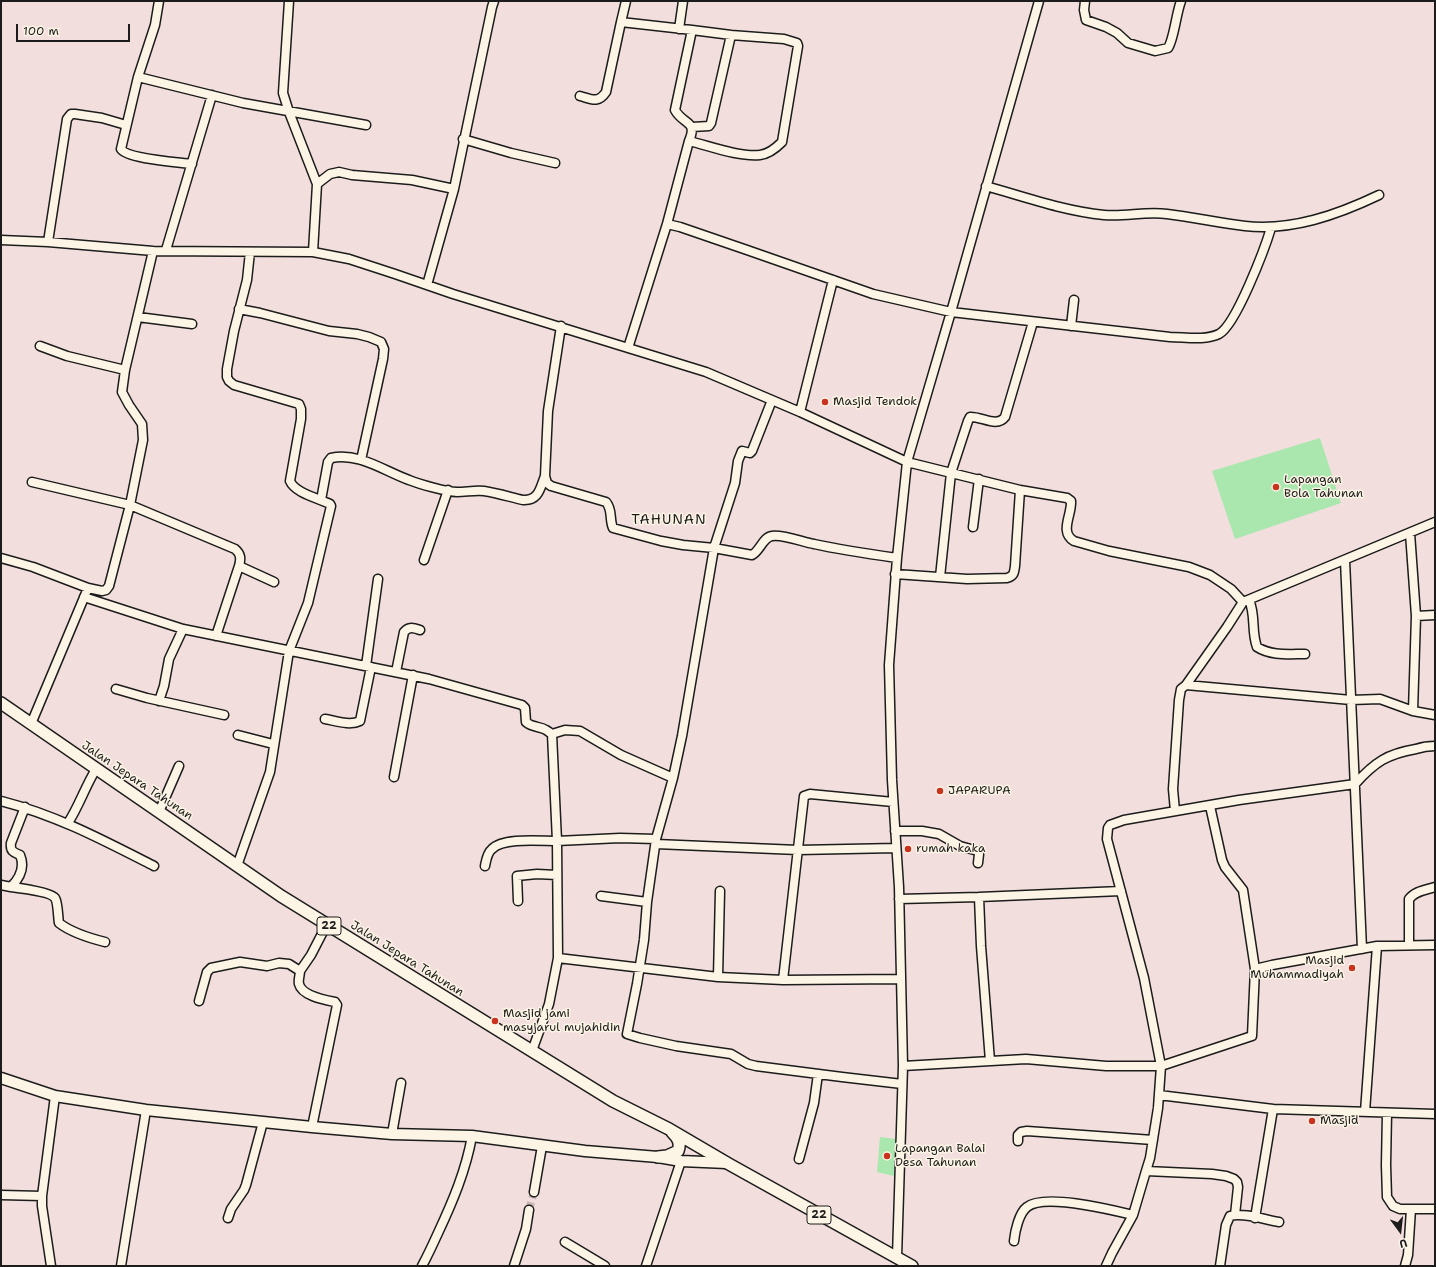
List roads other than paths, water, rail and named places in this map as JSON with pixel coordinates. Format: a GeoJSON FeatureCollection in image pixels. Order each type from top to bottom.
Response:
{"type":"FeatureCollection","features":[{"type":"Feature","properties":{"kind":"highway","name":"Jalan Jepara Tahunan"},"geometry":{"type":"LineString","coordinates":[[1,703],[281,896],[613,1101],[669,1128]]}},
{"type":"Feature","properties":{"kind":"highway"},"geometry":{"type":"LineString","coordinates":[[658,1157],[667,1156],[678,1151],[678,1139],[669,1128]]}},
{"type":"Feature","properties":{"kind":"highway","name":"22"},"geometry":{"type":"LineString","coordinates":[[669,1128],[727,1164],[912,1266]]}},
{"type":"Feature","properties":{"kind":"main road"},"geometry":{"type":"LineString","coordinates":[[1,1078],[55,1096],[146,1110],[392,1134],[472,1136],[585,1151],[658,1157],[681,1161],[727,1164]]}},
{"type":"Feature","properties":{"kind":"street"},"geometry":{"type":"LineString","coordinates":[[159,1],[155,25],[138,77],[121,149],[123,152],[162,161],[192,164]]}},
{"type":"Feature","properties":{"kind":"street"},"geometry":{"type":"LineString","coordinates":[[289,1],[283,88],[284,98],[317,184],[313,252]]}},
{"type":"Feature","properties":{"kind":"street"},"geometry":{"type":"LineString","coordinates":[[427,285],[454,189],[463,139],[494,1]]}},
{"type":"Feature","properties":{"kind":"street"},"geometry":{"type":"LineString","coordinates":[[580,96],[595,100],[602,98],[606,92],[626,1]]}},
{"type":"Feature","properties":{"kind":"street"},"geometry":{"type":"LineString","coordinates":[[679,29],[683,1]]}},
{"type":"Feature","properties":{"kind":"street"},"geometry":{"type":"LineString","coordinates":[[897,1257],[903,1066],[899,900],[893,802],[889,665],[895,574],[907,462],[1040,1]]}},
{"type":"Feature","properties":{"kind":"street"},"geometry":{"type":"LineString","coordinates":[[1085,1],[1086,20],[1106,27],[1117,33],[1128,43],[1155,50],[1168,48],[1171,44],[1181,1]]}},
{"type":"Feature","properties":{"kind":"street"},"geometry":{"type":"LineString","coordinates":[[621,22],[731,35],[784,39],[797,43],[798,53],[782,142],[777,147],[761,155],[737,153],[689,141]]}},
{"type":"Feature","properties":{"kind":"street"},"geometry":{"type":"LineString","coordinates":[[628,348],[667,224],[692,134],[692,127],[675,110],[692,30]]}},
{"type":"Feature","properties":{"kind":"street"},"geometry":{"type":"LineString","coordinates":[[692,127],[709,126],[711,123],[731,35]]}},
{"type":"Feature","properties":{"kind":"street"},"geometry":{"type":"LineString","coordinates":[[138,77],[243,103],[366,124]]}},
{"type":"Feature","properties":{"kind":"street"},"geometry":{"type":"LineString","coordinates":[[166,250],[212,95]]}},
{"type":"Feature","properties":{"kind":"street"},"geometry":{"type":"LineString","coordinates":[[48,242],[67,119],[71,114],[74,114],[102,118],[126,125]]}},
{"type":"Feature","properties":{"kind":"street"},"geometry":{"type":"LineString","coordinates":[[463,139],[511,153],[555,163]]}},
{"type":"Feature","properties":{"kind":"street"},"geometry":{"type":"LineString","coordinates":[[317,184],[330,174],[339,172],[352,175],[412,180],[454,189]]}},
{"type":"Feature","properties":{"kind":"street"},"geometry":{"type":"LineString","coordinates":[[986,186],[1068,208],[1103,214],[1122,216],[1144,212],[1245,226],[1271,228],[1316,220],[1352,208],[1379,195]]}},
{"type":"Feature","properties":{"kind":"street"},"geometry":{"type":"LineString","coordinates":[[667,224],[680,227],[873,294],[951,312],[1170,337],[1204,338],[1217,335],[1228,326],[1241,302],[1266,246],[1271,228]]}},
{"type":"Feature","properties":{"kind":"street"},"geometry":{"type":"LineString","coordinates":[[1,240],[48,242],[153,251],[313,252],[366,264],[469,299],[561,326],[706,372],[800,412],[907,462],[1020,490],[1069,499],[1071,508],[1066,530],[1070,538],[1109,551],[1189,567],[1210,575],[1231,589],[1252,608],[1254,635],[1257,647],[1271,653],[1305,654]]}},
{"type":"Feature","properties":{"kind":"street"},"geometry":{"type":"LineString","coordinates":[[1,558],[33,567],[88,588],[102,591],[106,590],[109,586],[130,505],[143,440],[142,424],[122,392],[125,370],[153,251]]}},
{"type":"Feature","properties":{"kind":"street"},"geometry":{"type":"LineString","coordinates":[[237,866],[270,772],[273,744],[289,651],[308,603],[330,511],[330,504],[298,490],[292,486],[290,481],[301,419],[301,409],[299,404],[234,385],[227,377],[227,369],[239,309],[247,280],[250,252]]}},
{"type":"Feature","properties":{"kind":"street"},"geometry":{"type":"LineString","coordinates":[[800,412],[833,280]]}},
{"type":"Feature","properties":{"kind":"street"},"geometry":{"type":"LineString","coordinates":[[1071,326],[1074,300]]}},
{"type":"Feature","properties":{"kind":"street"},"geometry":{"type":"LineString","coordinates":[[239,309],[329,331],[357,334],[381,342],[384,349],[383,359],[361,460]]}},
{"type":"Feature","properties":{"kind":"street"},"geometry":{"type":"LineString","coordinates":[[138,317],[192,324]]}},
{"type":"Feature","properties":{"kind":"street"},"geometry":{"type":"LineString","coordinates":[[940,577],[951,473],[968,421],[970,417],[974,416],[998,422],[1002,421],[1005,417],[1033,322]]}},
{"type":"Feature","properties":{"kind":"street"},"geometry":{"type":"LineString","coordinates":[[561,326],[548,411],[545,476],[547,483],[551,486],[606,502],[611,510],[611,524],[613,528],[661,541],[752,555],[757,552],[767,538],[772,536],[897,558]]}},
{"type":"Feature","properties":{"kind":"street"},"geometry":{"type":"LineString","coordinates":[[40,346],[67,356],[125,370]]}},
{"type":"Feature","properties":{"kind":"street"},"geometry":{"type":"LineString","coordinates":[[772,400],[752,451],[750,453],[742,451],[738,461],[735,483],[714,548],[682,736],[673,778],[656,842],[647,902],[640,967],[627,1034],[676,1046],[731,1054],[748,1064],[902,1084]]}},
{"type":"Feature","properties":{"kind":"street"},"geometry":{"type":"LineString","coordinates":[[321,500],[326,468],[331,458],[347,457],[361,460],[409,480],[456,492],[483,491],[530,500],[537,496],[545,476]]}},
{"type":"Feature","properties":{"kind":"street"},"geometry":{"type":"LineString","coordinates":[[973,527],[979,479]]}},
{"type":"Feature","properties":{"kind":"street"},"geometry":{"type":"LineString","coordinates":[[32,482],[130,505],[239,552],[241,557],[239,566],[216,636]]}},
{"type":"Feature","properties":{"kind":"street"},"geometry":{"type":"LineString","coordinates":[[424,560],[448,490]]}},
{"type":"Feature","properties":{"kind":"street"},"geometry":{"type":"LineString","coordinates":[[895,574],[967,579],[1007,578],[1013,575],[1015,566],[1020,490]]}},
{"type":"Feature","properties":{"kind":"street"},"geometry":{"type":"LineString","coordinates":[[1175,811],[1173,789],[1181,689],[1186,685],[1246,601],[1435,522]]}},
{"type":"Feature","properties":{"kind":"street"},"geometry":{"type":"LineString","coordinates":[[1410,533],[1416,616],[1413,711]]}},
{"type":"Feature","properties":{"kind":"street"},"geometry":{"type":"LineString","coordinates":[[1345,560],[1362,948]]}},
{"type":"Feature","properties":{"kind":"street"},"geometry":{"type":"LineString","coordinates":[[239,566],[274,582]]}},
{"type":"Feature","properties":{"kind":"street"},"geometry":{"type":"LineString","coordinates":[[325,719],[351,723],[360,721],[369,667],[378,578]]}},
{"type":"Feature","properties":{"kind":"street"},"geometry":{"type":"LineString","coordinates":[[31,724],[88,588]]}},
{"type":"Feature","properties":{"kind":"street"},"geometry":{"type":"LineString","coordinates":[[84,597],[183,629],[429,679],[522,705],[525,708],[526,722],[530,726],[545,729],[552,734]]}},
{"type":"Feature","properties":{"kind":"street"},"geometry":{"type":"LineString","coordinates":[[1416,616],[1435,615]]}},
{"type":"Feature","properties":{"kind":"street"},"geometry":{"type":"LineString","coordinates":[[396,672],[404,632],[408,628],[420,630]]}},
{"type":"Feature","properties":{"kind":"street"},"geometry":{"type":"LineString","coordinates":[[159,701],[164,686],[169,659],[183,629]]}},
{"type":"Feature","properties":{"kind":"street"},"geometry":{"type":"LineString","coordinates":[[394,777],[413,676]]}},
{"type":"Feature","properties":{"kind":"street"},"geometry":{"type":"LineString","coordinates":[[1186,685],[1351,700],[1380,699],[1413,711],[1435,715]]}},
{"type":"Feature","properties":{"kind":"street"},"geometry":{"type":"LineString","coordinates":[[116,689],[159,701],[224,715]]}},
{"type":"Feature","properties":{"kind":"street"},"geometry":{"type":"LineString","coordinates":[[552,734],[565,730],[580,731],[621,754],[673,778]]}},
{"type":"Feature","properties":{"kind":"street"},"geometry":{"type":"LineString","coordinates":[[238,734],[273,744]]}},
{"type":"Feature","properties":{"kind":"street"},"geometry":{"type":"LineString","coordinates":[[532,1051],[549,1004],[558,958],[557,841],[552,734]]}},
{"type":"Feature","properties":{"kind":"street"},"geometry":{"type":"LineString","coordinates":[[1106,1266],[1133,1215],[1146,1171],[1159,1095],[1161,1066],[1144,978],[1107,839],[1108,828],[1110,825],[1124,820],[1239,800],[1355,784],[1368,770],[1382,759],[1411,750],[1435,746]]}},
{"type":"Feature","properties":{"kind":"street"},"geometry":{"type":"LineString","coordinates":[[158,812],[179,766]]}},
{"type":"Feature","properties":{"kind":"street"},"geometry":{"type":"LineString","coordinates":[[68,823],[76,810],[86,785],[96,769]]}},
{"type":"Feature","properties":{"kind":"street"},"geometry":{"type":"LineString","coordinates":[[783,980],[804,796],[810,794],[893,802]]}},
{"type":"Feature","properties":{"kind":"street"},"geometry":{"type":"LineString","coordinates":[[1,801],[26,807],[68,823],[154,866]]}},
{"type":"Feature","properties":{"kind":"street"},"geometry":{"type":"LineString","coordinates":[[903,1066],[1026,1059],[1106,1066],[1161,1066],[1252,1036],[1255,969],[1243,890],[1222,860],[1210,806]]}},
{"type":"Feature","properties":{"kind":"street"},"geometry":{"type":"LineString","coordinates":[[11,886],[20,876],[23,866],[20,855],[13,852],[10,848],[10,843],[26,807]]}},
{"type":"Feature","properties":{"kind":"street"},"geometry":{"type":"LineString","coordinates":[[895,831],[922,831],[939,834],[960,846],[978,851],[978,863]]}},
{"type":"Feature","properties":{"kind":"street"},"geometry":{"type":"LineString","coordinates":[[485,866],[489,852],[492,848],[500,844],[524,841],[620,838],[656,842],[798,850],[896,848]]}},
{"type":"Feature","properties":{"kind":"street"},"geometry":{"type":"LineString","coordinates":[[518,901],[517,876],[537,874],[557,875]]}},
{"type":"Feature","properties":{"kind":"street"},"geometry":{"type":"LineString","coordinates":[[1,885],[34,890],[52,895],[56,898],[58,923],[84,936],[105,942]]}},
{"type":"Feature","properties":{"kind":"street"},"geometry":{"type":"LineString","coordinates":[[1409,946],[1409,899],[1417,892],[1435,887]]}},
{"type":"Feature","properties":{"kind":"street"},"geometry":{"type":"LineString","coordinates":[[899,900],[1121,890]]}},
{"type":"Feature","properties":{"kind":"street"},"geometry":{"type":"LineString","coordinates":[[718,977],[720,891]]}},
{"type":"Feature","properties":{"kind":"street"},"geometry":{"type":"LineString","coordinates":[[601,896],[647,902]]}},
{"type":"Feature","properties":{"kind":"street"},"geometry":{"type":"LineString","coordinates":[[979,897],[981,946],[990,1061]]}},
{"type":"Feature","properties":{"kind":"street"},"geometry":{"type":"LineString","coordinates":[[312,1127],[338,1005],[335,1002],[306,993],[301,989],[298,983],[300,972],[311,955],[327,924]]}},
{"type":"Feature","properties":{"kind":"street"},"geometry":{"type":"LineString","coordinates":[[1255,969],[1376,946],[1435,944]]}},
{"type":"Feature","properties":{"kind":"street"},"geometry":{"type":"LineString","coordinates":[[1365,1112],[1376,946]]}},
{"type":"Feature","properties":{"kind":"street"},"geometry":{"type":"LineString","coordinates":[[558,958],[718,977],[783,980],[901,979]]}},
{"type":"Feature","properties":{"kind":"street"},"geometry":{"type":"LineString","coordinates":[[199,1001],[206,972],[211,968],[240,962],[263,965],[279,963],[288,964],[300,972]]}},
{"type":"Feature","properties":{"kind":"street"},"geometry":{"type":"LineString","coordinates":[[799,1159],[814,1103],[818,1074]]}},
{"type":"Feature","properties":{"kind":"street"},"geometry":{"type":"LineString","coordinates":[[392,1134],[401,1083]]}},
{"type":"Feature","properties":{"kind":"street"},"geometry":{"type":"LineString","coordinates":[[1159,1095],[1273,1109],[1435,1114]]}},
{"type":"Feature","properties":{"kind":"street"},"geometry":{"type":"LineString","coordinates":[[51,1266],[42,1206],[42,1196],[55,1096]]}},
{"type":"Feature","properties":{"kind":"street"},"geometry":{"type":"LineString","coordinates":[[1255,1218],[1273,1109]]}},
{"type":"Feature","properties":{"kind":"street"},"geometry":{"type":"LineString","coordinates":[[121,1266],[146,1110]]}},
{"type":"Feature","properties":{"kind":"street"},"geometry":{"type":"LineString","coordinates":[[1387,1113],[1387,1197],[1393,1206],[1400,1209],[1435,1209]]}},
{"type":"Feature","properties":{"kind":"street"},"geometry":{"type":"LineString","coordinates":[[228,1218],[231,1209],[246,1185],[263,1122]]}},
{"type":"Feature","properties":{"kind":"street"},"geometry":{"type":"LineString","coordinates":[[1018,1141],[1018,1135],[1021,1132],[1027,1131],[1152,1140]]}},
{"type":"Feature","properties":{"kind":"street"},"geometry":{"type":"LineString","coordinates":[[422,1266],[450,1208],[462,1179],[472,1136]]}},
{"type":"Feature","properties":{"kind":"street"},"geometry":{"type":"LineString","coordinates":[[534,1192],[542,1146]]}},
{"type":"Feature","properties":{"kind":"street"},"geometry":{"type":"LineString","coordinates":[[646,1266],[681,1161]]}},
{"type":"Feature","properties":{"kind":"street"},"geometry":{"type":"LineString","coordinates":[[1146,1171],[1212,1174],[1234,1179],[1238,1186],[1235,1215]]}},
{"type":"Feature","properties":{"kind":"street"},"geometry":{"type":"LineString","coordinates":[[1,1195],[42,1196]]}},
{"type":"Feature","properties":{"kind":"street"},"geometry":{"type":"LineString","coordinates":[[1014,1241],[1015,1231],[1024,1210],[1028,1205],[1036,1202],[1058,1202],[1099,1207],[1133,1215]]}},
{"type":"Feature","properties":{"kind":"street"},"geometry":{"type":"LineString","coordinates":[[1405,1266],[1408,1255],[1411,1209]]}},
{"type":"Feature","properties":{"kind":"street"},"geometry":{"type":"LineString","coordinates":[[514,1266],[526,1229],[529,1210]]}},
{"type":"Feature","properties":{"kind":"street"},"geometry":{"type":"LineString","coordinates":[[1220,1266],[1228,1219],[1230,1216],[1235,1215],[1279,1222]]}},
{"type":"Feature","properties":{"kind":"street"},"geometry":{"type":"LineString","coordinates":[[565,1242],[605,1266]]}},
{"type":"Feature","properties":{"kind":"tunnel"},"geometry":{"type":"LineString","coordinates":[[529,1210],[534,1192]]}},
{"type":"Feature","properties":{"kind":"place","name":"Masjid Tendok"},"geometry":{"type":"Point","coordinates":[825,402]}},
{"type":"Feature","properties":{"kind":"place","name":"Lapangan Bola Tahunan"},"geometry":{"type":"Point","coordinates":[1276,487]}},
{"type":"Feature","properties":{"kind":"place","name":"JAPARUPA"},"geometry":{"type":"Point","coordinates":[940,791]}},
{"type":"Feature","properties":{"kind":"place","name":"rumah kaka"},"geometry":{"type":"Point","coordinates":[908,849]}},
{"type":"Feature","properties":{"kind":"place","name":"Masjid Muhammadiyah"},"geometry":{"type":"Point","coordinates":[1352,968]}},
{"type":"Feature","properties":{"kind":"place","name":"Masjid jami masyjarul mujahidin"},"geometry":{"type":"Point","coordinates":[495,1021]}},
{"type":"Feature","properties":{"kind":"place","name":"Masjid"},"geometry":{"type":"Point","coordinates":[1312,1121]}},
{"type":"Feature","properties":{"kind":"place","name":"Lapangan Balai Desa Tahunan"},"geometry":{"type":"Point","coordinates":[887,1156]}},
{"type":"Feature","properties":{"kind":"district","name":"TAHUNAN"},"geometry":{"type":"Point","coordinates":[669,520]}}]}
